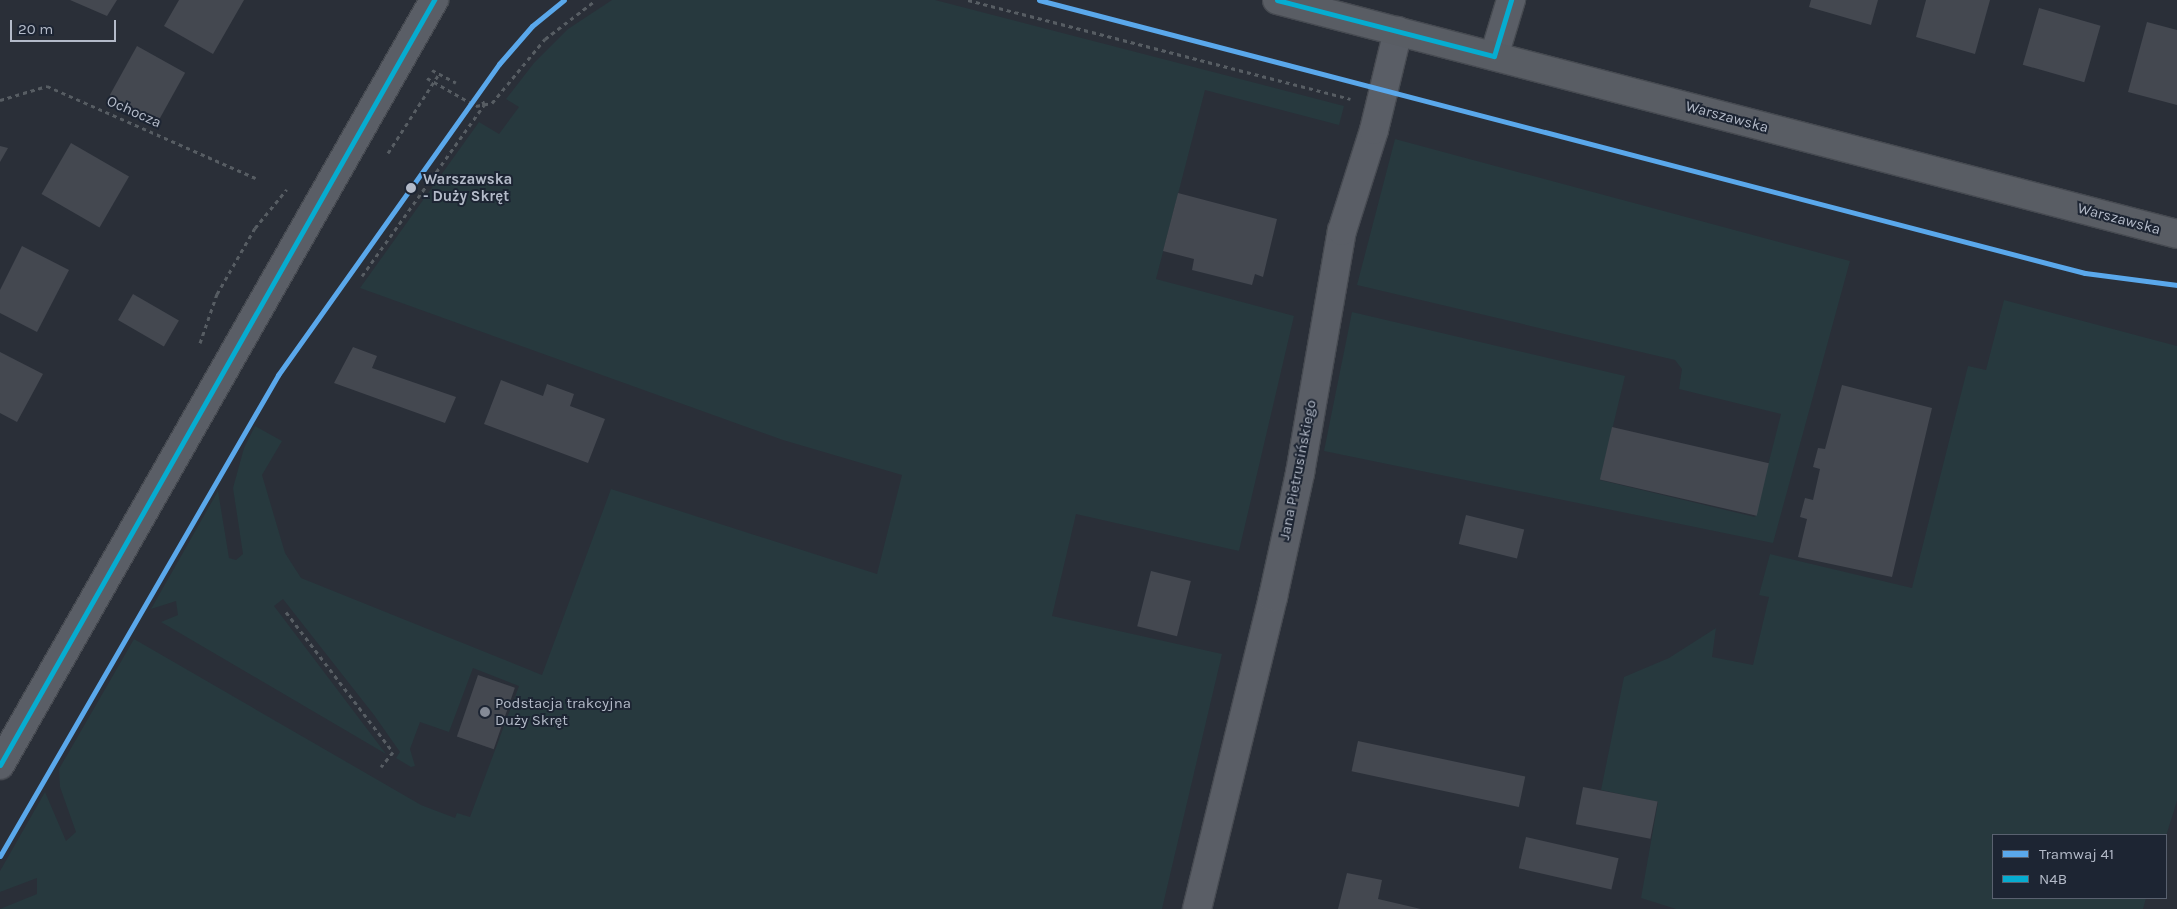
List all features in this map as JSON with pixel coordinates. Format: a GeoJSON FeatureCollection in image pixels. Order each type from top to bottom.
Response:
{"type":"FeatureCollection","features":[{"type":"Feature","properties":{"kind":"main road","name":"Warszawska"},"geometry":{"type":"LineString","coordinates":[[1277,0],[2177,234]]}},
{"type":"Feature","properties":{"kind":"street"},"geometry":{"type":"LineString","coordinates":[[1494,56],[1511,0]]}},
{"type":"Feature","properties":{"kind":"street"},"geometry":{"type":"LineString","coordinates":[[0,765],[436,3]]}},
{"type":"Feature","properties":{"kind":"street","name":"Jana Pietrusińskiego"},"geometry":{"type":"LineString","coordinates":[[1197,909],[1277,578],[1342,231],[1380,105],[1398,31]]}},
{"type":"Feature","properties":{"kind":"path"},"geometry":{"type":"LineString","coordinates":[[424,77],[476,106],[492,103],[545,39],[596,0]]}},
{"type":"Feature","properties":{"kind":"path"},"geometry":{"type":"LineString","coordinates":[[968,0],[1380,105]]}},
{"type":"Feature","properties":{"kind":"path"},"geometry":{"type":"LineString","coordinates":[[427,67],[456,83]]}},
{"type":"Feature","properties":{"kind":"path","name":"Ochocza"},"geometry":{"type":"LineString","coordinates":[[0,100],[47,86],[256,178]]}},
{"type":"Feature","properties":{"kind":"path"},"geometry":{"type":"LineString","coordinates":[[482,98],[484,105]]}},
{"type":"Feature","properties":{"kind":"path"},"geometry":{"type":"LineString","coordinates":[[362,276],[484,105]]}},
{"type":"Feature","properties":{"kind":"path"},"geometry":{"type":"LineString","coordinates":[[286,612],[393,752],[381,767]]}},
{"type":"Feature","properties":{"kind":"shaded area"},"geometry":{"type":"Polygon","coordinates":[[[612,0],[935,0],[1344,106],[1339,125],[1205,90],[1156,279],[1294,316],[1239,551],[1076,514],[1052,616],[1222,654],[1162,909],[0,909],[37,894],[37,878],[0,892],[0,871],[45,792],[66,841],[76,832],[60,787],[59,769],[134,639],[421,805],[455,818],[457,813],[470,817],[519,686],[473,668],[449,732],[420,722],[410,749],[415,766],[411,767],[396,758],[400,752],[374,715],[283,599],[274,606],[386,754],[161,622],[178,615],[176,601],[151,609],[218,491],[229,558],[236,560],[243,554],[233,488],[244,448],[255,426],[282,441],[262,475],[285,553],[301,578],[542,675],[611,489],[877,574],[902,475],[783,440],[360,288],[479,122],[499,134],[519,107],[506,99],[534,63],[568,29],[612,0]]]}},
{"type":"Feature","properties":{"kind":"shaded area"},"geometry":{"type":"Polygon","coordinates":[[[1395,139],[1850,261],[1773,543],[1324,451],[1352,312],[1625,376],[1600,480],[1755,517],[1781,414],[1679,389],[1682,369],[1675,360],[1357,285],[1395,139]]]}},
{"type":"Feature","properties":{"kind":"shaded area"},"geometry":{"type":"Polygon","coordinates":[[[2004,300],[2177,346],[2177,801],[2167,834],[1992,834],[1992,899],[2146,899],[2143,909],[1676,909],[1641,898],[1658,802],[1601,790],[1624,677],[1669,658],[1716,628],[1712,657],[1753,665],[1769,597],[1759,595],[1770,554],[1912,588],[1968,366],[1986,370],[2004,300]]]}},
{"type":"Feature","properties":{"kind":"building"},"geometry":{"type":"Polygon","coordinates":[[[70,0],[117,0],[107,16],[70,0]]]}},
{"type":"Feature","properties":{"kind":"building"},"geometry":{"type":"Polygon","coordinates":[[[179,0],[244,0],[213,54],[164,26],[179,0]]]}},
{"type":"Feature","properties":{"kind":"building"},"geometry":{"type":"Polygon","coordinates":[[[1811,0],[1878,0],[1871,25],[1809,7],[1811,0]]]}},
{"type":"Feature","properties":{"kind":"building"},"geometry":{"type":"Polygon","coordinates":[[[1926,0],[1990,0],[1975,54],[1916,37],[1926,0]]]}},
{"type":"Feature","properties":{"kind":"building"},"geometry":{"type":"Polygon","coordinates":[[[2039,8],[2101,26],[2084,82],[2023,65],[2039,8]]]}},
{"type":"Feature","properties":{"kind":"building"},"geometry":{"type":"Polygon","coordinates":[[[2147,22],[2177,30],[2177,105],[2128,92],[2147,22]]]}},
{"type":"Feature","properties":{"kind":"building"},"geometry":{"type":"Polygon","coordinates":[[[137,46],[185,73],[158,122],[110,95],[137,46]]]}},
{"type":"Feature","properties":{"kind":"building"},"geometry":{"type":"Polygon","coordinates":[[[71,143],[129,176],[100,228],[42,194],[71,143]]]}},
{"type":"Feature","properties":{"kind":"building"},"geometry":{"type":"Polygon","coordinates":[[[0,146],[8,148],[0,162],[0,146]]]}},
{"type":"Feature","properties":{"kind":"building"},"geometry":{"type":"Polygon","coordinates":[[[1178,193],[1277,219],[1263,277],[1255,274],[1252,285],[1192,270],[1194,259],[1163,251],[1178,193]]]}},
{"type":"Feature","properties":{"kind":"building"},"geometry":{"type":"Polygon","coordinates":[[[22,246],[69,270],[37,332],[0,313],[0,290],[22,246]]]}},
{"type":"Feature","properties":{"kind":"building"},"geometry":{"type":"Polygon","coordinates":[[[133,294],[179,320],[164,346],[118,320],[133,294]]]}},
{"type":"Feature","properties":{"kind":"building"},"geometry":{"type":"Polygon","coordinates":[[[353,347],[377,356],[372,368],[456,397],[445,423],[334,383],[353,347]]]}},
{"type":"Feature","properties":{"kind":"building"},"geometry":{"type":"Polygon","coordinates":[[[0,352],[43,374],[17,422],[0,413],[0,352]]]}},
{"type":"Feature","properties":{"kind":"building"},"geometry":{"type":"Polygon","coordinates":[[[501,380],[543,396],[547,384],[574,394],[570,406],[605,419],[588,463],[484,424],[501,380]]]}},
{"type":"Feature","properties":{"kind":"building"},"geometry":{"type":"Polygon","coordinates":[[[1842,385],[1932,408],[1892,577],[1798,557],[1807,519],[1800,517],[1805,498],[1813,500],[1820,469],[1813,467],[1818,448],[1825,449],[1842,385]]]}},
{"type":"Feature","properties":{"kind":"building"},"geometry":{"type":"Polygon","coordinates":[[[1612,427],[1769,463],[1757,516],[1600,480],[1612,427]]]}},
{"type":"Feature","properties":{"kind":"building"},"geometry":{"type":"Polygon","coordinates":[[[1466,515],[1524,530],[1517,559],[1459,544],[1466,515]]]}},
{"type":"Feature","properties":{"kind":"building"},"geometry":{"type":"Polygon","coordinates":[[[1151,571],[1191,581],[1177,636],[1137,626],[1151,571]]]}},
{"type":"Feature","properties":{"kind":"building","name":"Podstacja trakcyjna Duży Skręt"},"geometry":{"type":"Polygon","coordinates":[[[478,675],[515,688],[494,749],[457,736],[478,675]]]}},
{"type":"Feature","properties":{"kind":"building"},"geometry":{"type":"Polygon","coordinates":[[[1358,741],[1525,777],[1519,807],[1352,771],[1358,741]]]}},
{"type":"Feature","properties":{"kind":"building"},"geometry":{"type":"Polygon","coordinates":[[[1583,787],[1658,802],[1650,839],[1576,824],[1583,787]]]}},
{"type":"Feature","properties":{"kind":"building"},"geometry":{"type":"Polygon","coordinates":[[[1526,837],[1619,858],[1611,890],[1519,868],[1526,837]]]}},
{"type":"Feature","properties":{"kind":"building"},"geometry":{"type":"Polygon","coordinates":[[[1347,873],[1382,880],[1378,899],[1421,909],[1338,909],[1347,873]]]}},
{"type":"Feature","properties":{"kind":"tram line","name":"41"},"geometry":{"type":"LineString","coordinates":[[0,856],[278,375],[499,64],[532,26],[564,0]]}},
{"type":"Feature","properties":{"kind":"tram line","name":"41"},"geometry":{"type":"LineString","coordinates":[[1039,0],[2085,273],[2177,285]]}},
{"type":"Feature","properties":{"kind":"transit line","name":"N4B"},"geometry":{"type":"LineString","coordinates":[[0,765],[434,0]]}},
{"type":"Feature","properties":{"kind":"transit line","name":"N4B"},"geometry":{"type":"LineString","coordinates":[[1277,0],[1494,56]]}},
{"type":"Feature","properties":{"kind":"transit line","name":"N4B"},"geometry":{"type":"LineString","coordinates":[[1494,56],[1511,0]]}},
{"type":"Feature","properties":{"kind":"place","name":"Warszawska - Duży Skręt"},"geometry":{"type":"Point","coordinates":[411,188]}},
{"type":"Feature","properties":{"kind":"place","name":"Podstacja trakcyjna Duży Skręt"},"geometry":{"type":"Point","coordinates":[485,712]}}]}
